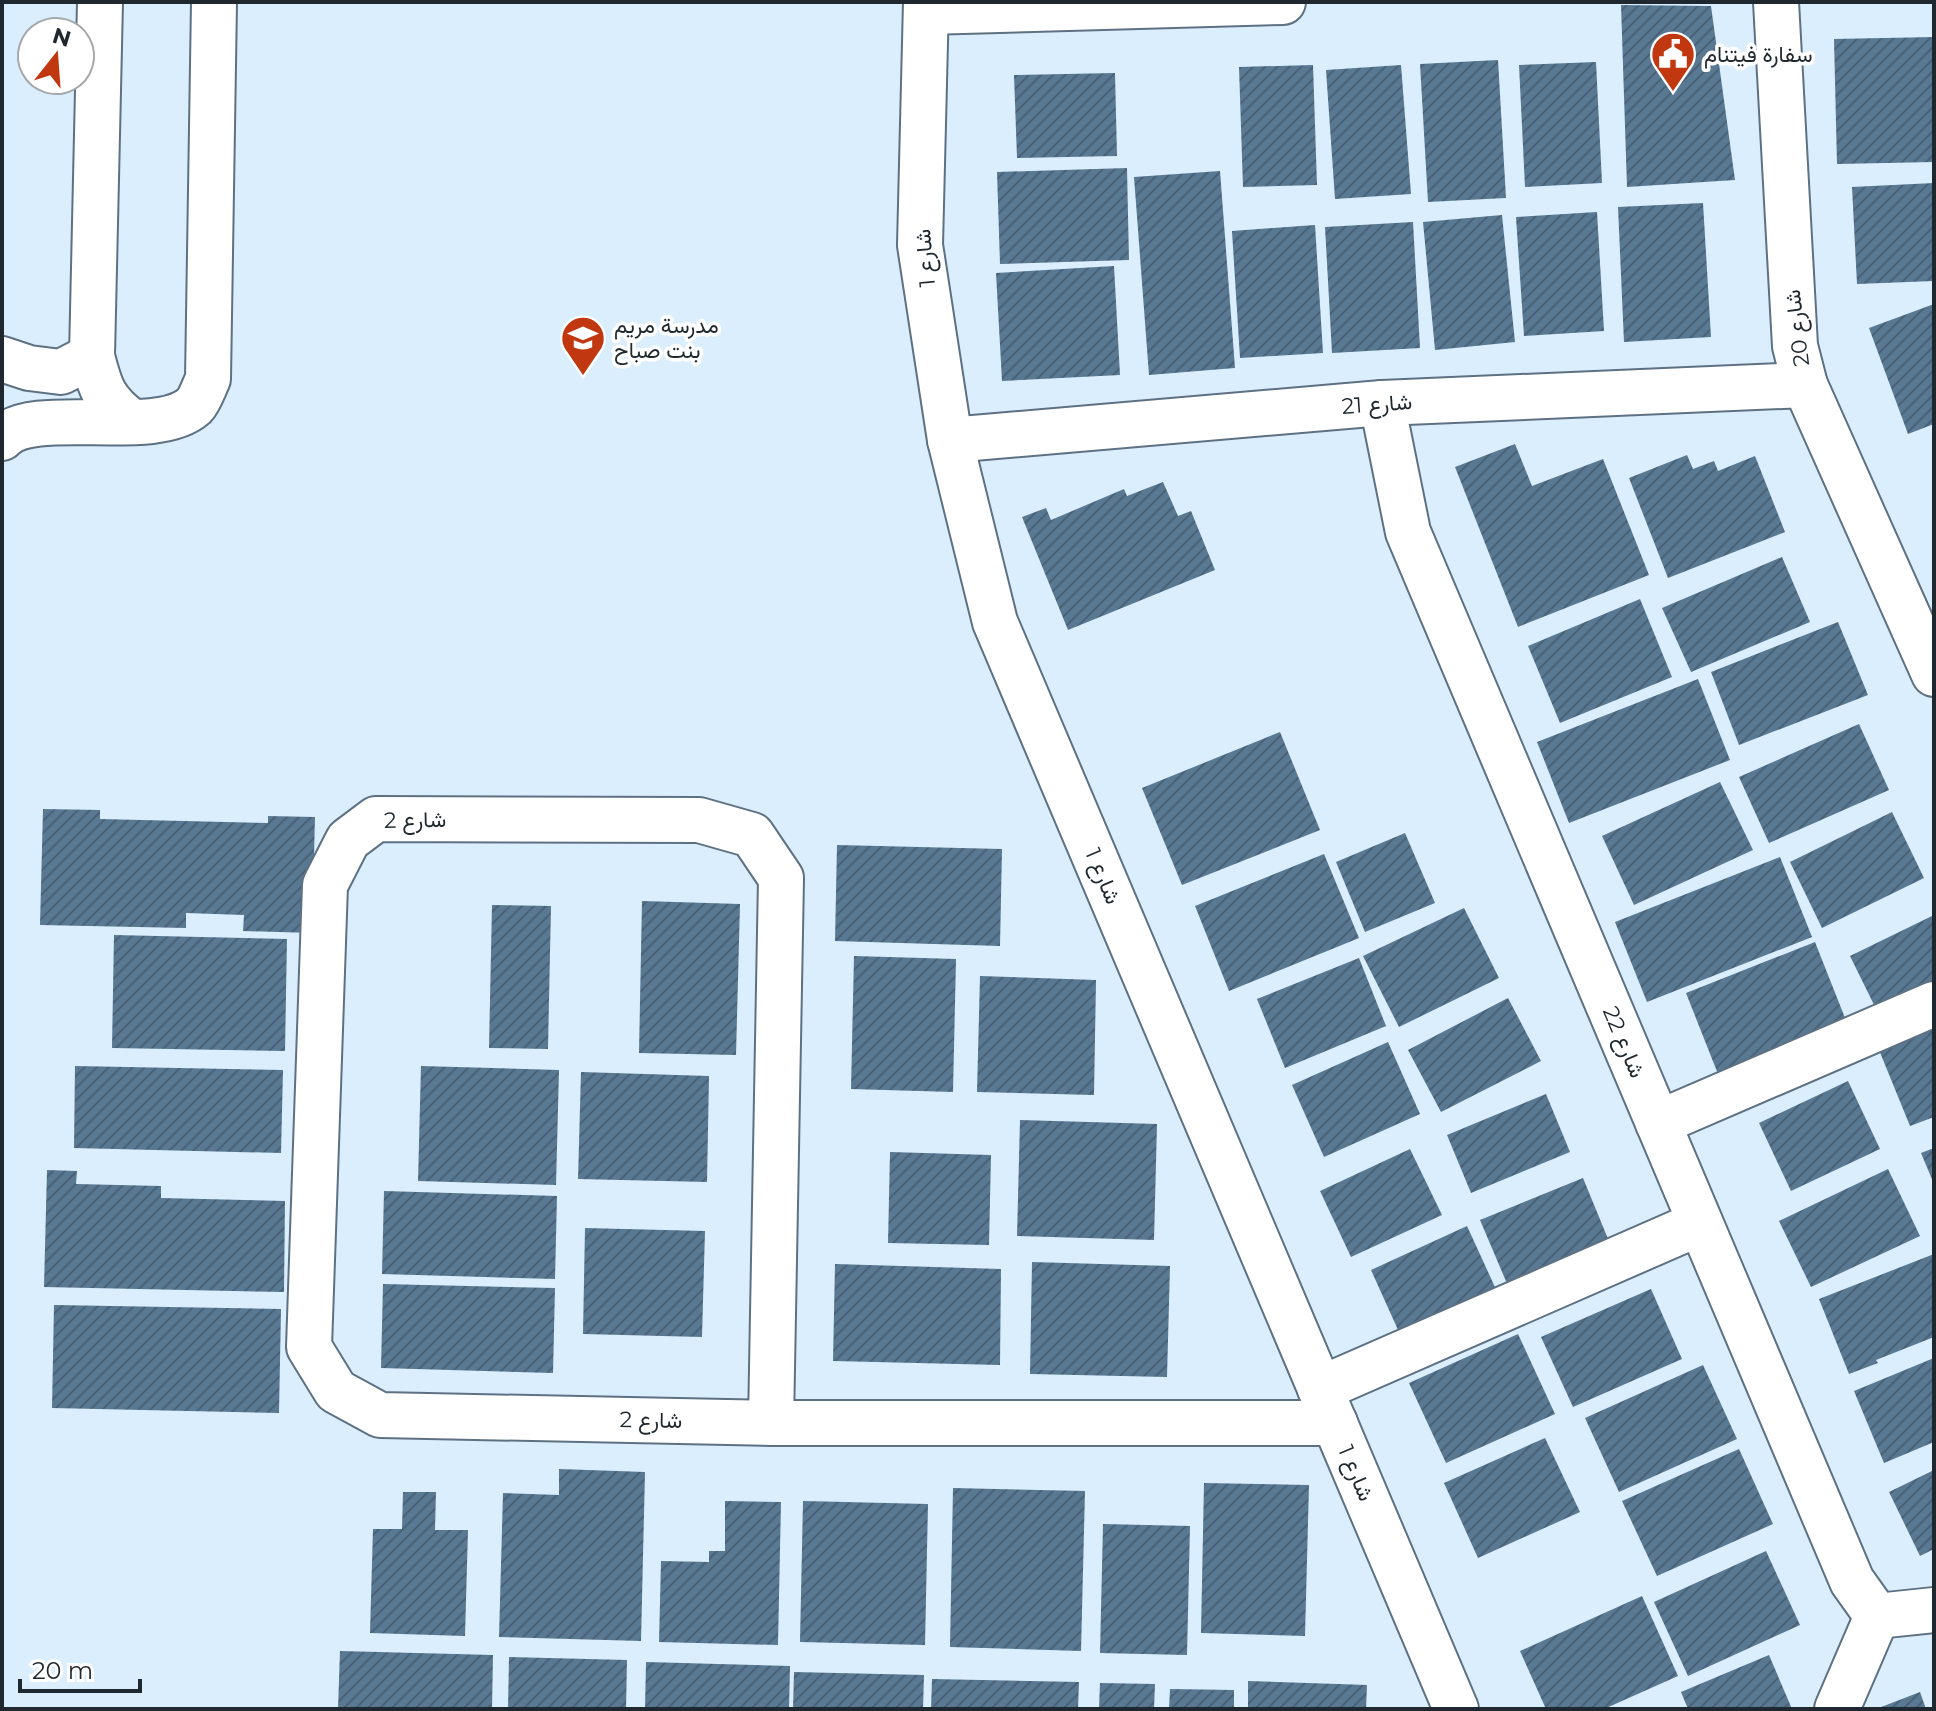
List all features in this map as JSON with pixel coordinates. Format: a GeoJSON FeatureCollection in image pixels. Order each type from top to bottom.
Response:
{"type":"FeatureCollection","features":[{"type":"Feature","properties":{"kind":"street"},"geometry":{"type":"LineString","coordinates":[[100,2],[92,356],[101,391],[114,409],[131,421]]}},
{"type":"Feature","properties":{"kind":"street"},"geometry":{"type":"LineString","coordinates":[[2,438],[8,431],[41,424],[168,420],[195,406],[208,379],[214,2]]}},
{"type":"Feature","properties":{"kind":"street"},"geometry":{"type":"LineString","coordinates":[[926,7],[1283,2]]}},
{"type":"Feature","properties":{"kind":"street","name":"شارع 20"},"geometry":{"type":"LineString","coordinates":[[1776,2],[1795,346],[1805,385],[1934,674]]}},
{"type":"Feature","properties":{"kind":"street","name":"شارع 1"},"geometry":{"type":"LineString","coordinates":[[926,7],[920,245],[950,440],[995,622],[1456,1709]]}},
{"type":"Feature","properties":{"kind":"street"},"geometry":{"type":"LineString","coordinates":[[2,359],[29,368],[61,372],[92,356]]}},
{"type":"Feature","properties":{"kind":"street","name":"شارع 21"},"geometry":{"type":"LineString","coordinates":[[950,440],[1382,403],[1805,385]]}},
{"type":"Feature","properties":{"kind":"street","name":"شارع 22"},"geometry":{"type":"LineString","coordinates":[[1382,403],[1408,532],[1852,1581],[1877,1616]]}},
{"type":"Feature","properties":{"kind":"street","name":"شارع 2"},"geometry":{"type":"LineString","coordinates":[[771,1423],[781,878],[752,835],[699,820],[376,819],[348,840],[325,885],[309,1347],[336,1391],[380,1415],[771,1423],[1328,1406]]}},
{"type":"Feature","properties":{"kind":"street"},"geometry":{"type":"LineString","coordinates":[[1658,1123],[1934,1004]]}},
{"type":"Feature","properties":{"kind":"street"},"geometry":{"type":"LineString","coordinates":[[1328,1406],[1700,1223]]}},
{"type":"Feature","properties":{"kind":"street"},"geometry":{"type":"LineString","coordinates":[[1837,1709],[1877,1616],[1934,1610]]}},
{"type":"Feature","properties":{"kind":"building","name":"سفارة فيتنام"},"geometry":{"type":"Polygon","coordinates":[[[1621,5],[1711,6],[1735,180],[1627,187],[1621,5]]]}},
{"type":"Feature","properties":{"kind":"building"},"geometry":{"type":"Polygon","coordinates":[[[1934,37],[1934,162],[1837,164],[1834,39],[1934,37]]]}},
{"type":"Feature","properties":{"kind":"building"},"geometry":{"type":"Polygon","coordinates":[[[1498,60],[1506,198],[1428,202],[1420,64],[1498,60]]]}},
{"type":"Feature","properties":{"kind":"building"},"geometry":{"type":"Polygon","coordinates":[[[1596,62],[1602,183],[1525,187],[1519,65],[1596,62]]]}},
{"type":"Feature","properties":{"kind":"building"},"geometry":{"type":"Polygon","coordinates":[[[1313,65],[1317,185],[1243,187],[1239,67],[1313,65]]]}},
{"type":"Feature","properties":{"kind":"building"},"geometry":{"type":"Polygon","coordinates":[[[1401,65],[1411,194],[1335,199],[1326,70],[1401,65]]]}},
{"type":"Feature","properties":{"kind":"building"},"geometry":{"type":"Polygon","coordinates":[[[1115,73],[1117,156],[1017,158],[1014,75],[1115,73]]]}},
{"type":"Feature","properties":{"kind":"building"},"geometry":{"type":"Polygon","coordinates":[[[1127,168],[1129,260],[1000,264],[997,172],[1127,168]]]}},
{"type":"Feature","properties":{"kind":"building"},"geometry":{"type":"Polygon","coordinates":[[[1220,171],[1235,368],[1149,375],[1134,177],[1220,171]]]}},
{"type":"Feature","properties":{"kind":"building"},"geometry":{"type":"Polygon","coordinates":[[[1934,183],[1934,281],[1857,284],[1852,187],[1934,183]]]}},
{"type":"Feature","properties":{"kind":"building"},"geometry":{"type":"Polygon","coordinates":[[[1703,203],[1711,337],[1624,342],[1618,207],[1703,203]]]}},
{"type":"Feature","properties":{"kind":"building"},"geometry":{"type":"Polygon","coordinates":[[[1597,212],[1604,331],[1524,336],[1516,217],[1597,212]]]}},
{"type":"Feature","properties":{"kind":"building"},"geometry":{"type":"Polygon","coordinates":[[[1502,215],[1515,342],[1435,350],[1423,222],[1502,215]]]}},
{"type":"Feature","properties":{"kind":"building"},"geometry":{"type":"Polygon","coordinates":[[[1413,222],[1420,348],[1332,353],[1325,227],[1413,222]]]}},
{"type":"Feature","properties":{"kind":"building"},"geometry":{"type":"Polygon","coordinates":[[[1315,225],[1323,353],[1240,358],[1232,231],[1315,225]]]}},
{"type":"Feature","properties":{"kind":"building"},"geometry":{"type":"Polygon","coordinates":[[[1114,266],[1120,375],[1002,381],[996,273],[1114,266]]]}},
{"type":"Feature","properties":{"kind":"building"},"geometry":{"type":"Polygon","coordinates":[[[1934,304],[1934,424],[1908,434],[1869,328],[1934,304]]]}},
{"type":"Feature","properties":{"kind":"building"},"geometry":{"type":"Polygon","coordinates":[[[1515,444],[1532,486],[1603,459],[1649,575],[1518,627],[1455,467],[1515,444]]]}},
{"type":"Feature","properties":{"kind":"building"},"geometry":{"type":"Polygon","coordinates":[[[1687,455],[1693,469],[1714,461],[1718,471],[1755,456],[1785,532],[1668,578],[1629,478],[1687,455]]]}},
{"type":"Feature","properties":{"kind":"building"},"geometry":{"type":"Polygon","coordinates":[[[1163,482],[1178,516],[1191,511],[1215,570],[1068,630],[1022,517],[1046,508],[1051,520],[1124,489],[1127,496],[1163,482]]]}},
{"type":"Feature","properties":{"kind":"building"},"geometry":{"type":"Polygon","coordinates":[[[1782,557],[1810,622],[1691,672],[1662,608],[1782,557]]]}},
{"type":"Feature","properties":{"kind":"building"},"geometry":{"type":"Polygon","coordinates":[[[1640,599],[1672,677],[1560,723],[1528,646],[1640,599]]]}},
{"type":"Feature","properties":{"kind":"building"},"geometry":{"type":"Polygon","coordinates":[[[1838,622],[1868,695],[1739,745],[1711,672],[1838,622]]]}},
{"type":"Feature","properties":{"kind":"building"},"geometry":{"type":"Polygon","coordinates":[[[1698,679],[1730,760],[1569,823],[1537,742],[1698,679]]]}},
{"type":"Feature","properties":{"kind":"building"},"geometry":{"type":"Polygon","coordinates":[[[1859,724],[1889,790],[1769,843],[1739,777],[1859,724]]]}},
{"type":"Feature","properties":{"kind":"building"},"geometry":{"type":"Polygon","coordinates":[[[1280,732],[1320,830],[1182,885],[1142,788],[1280,732]]]}},
{"type":"Feature","properties":{"kind":"building"},"geometry":{"type":"Polygon","coordinates":[[[1720,782],[1753,850],[1634,905],[1602,836],[1720,782]]]}},
{"type":"Feature","properties":{"kind":"building"},"geometry":{"type":"Polygon","coordinates":[[[43,809],[100,810],[100,819],[268,823],[268,816],[315,817],[312,933],[243,931],[244,915],[186,913],[186,928],[40,925],[43,809]]]}},
{"type":"Feature","properties":{"kind":"building"},"geometry":{"type":"Polygon","coordinates":[[[1892,812],[1924,878],[1822,928],[1790,862],[1892,812]]]}},
{"type":"Feature","properties":{"kind":"building"},"geometry":{"type":"Polygon","coordinates":[[[1405,833],[1435,903],[1365,932],[1336,862],[1405,833]]]}},
{"type":"Feature","properties":{"kind":"building"},"geometry":{"type":"Polygon","coordinates":[[[837,845],[1002,849],[1000,946],[835,941],[837,845]]]}},
{"type":"Feature","properties":{"kind":"building"},"geometry":{"type":"Polygon","coordinates":[[[1324,854],[1359,938],[1229,991],[1195,906],[1324,854]]]}},
{"type":"Feature","properties":{"kind":"building"},"geometry":{"type":"Polygon","coordinates":[[[1780,857],[1812,937],[1647,1002],[1615,922],[1780,857]]]}},
{"type":"Feature","properties":{"kind":"building"},"geometry":{"type":"Polygon","coordinates":[[[642,901],[740,904],[736,1055],[639,1053],[642,901]]]}},
{"type":"Feature","properties":{"kind":"building"},"geometry":{"type":"Polygon","coordinates":[[[492,905],[551,906],[548,1049],[489,1048],[492,905]]]}},
{"type":"Feature","properties":{"kind":"building"},"geometry":{"type":"Polygon","coordinates":[[[1464,908],[1499,978],[1399,1027],[1363,956],[1464,908]]]}},
{"type":"Feature","properties":{"kind":"building"},"geometry":{"type":"Polygon","coordinates":[[[1934,915],[1934,988],[1879,1015],[1850,956],[1934,915]]]}},
{"type":"Feature","properties":{"kind":"building"},"geometry":{"type":"Polygon","coordinates":[[[114,935],[287,939],[285,1051],[112,1048],[114,935]]]}},
{"type":"Feature","properties":{"kind":"building"},"geometry":{"type":"Polygon","coordinates":[[[1815,942],[1847,1023],[1718,1074],[1686,993],[1815,942]]]}},
{"type":"Feature","properties":{"kind":"building"},"geometry":{"type":"Polygon","coordinates":[[[854,956],[956,959],[953,1092],[851,1089],[854,956]]]}},
{"type":"Feature","properties":{"kind":"building"},"geometry":{"type":"Polygon","coordinates":[[[1359,958],[1386,1026],[1285,1068],[1257,999],[1359,958]]]}},
{"type":"Feature","properties":{"kind":"building"},"geometry":{"type":"Polygon","coordinates":[[[980,976],[1096,980],[1094,1095],[977,1092],[980,976]]]}},
{"type":"Feature","properties":{"kind":"building"},"geometry":{"type":"Polygon","coordinates":[[[1508,998],[1541,1061],[1441,1112],[1408,1050],[1508,998]]]}},
{"type":"Feature","properties":{"kind":"building"},"geometry":{"type":"Polygon","coordinates":[[[1934,1023],[1934,1117],[1910,1126],[1877,1045],[1934,1023]]]}},
{"type":"Feature","properties":{"kind":"building"},"geometry":{"type":"Polygon","coordinates":[[[1388,1042],[1420,1114],[1324,1157],[1292,1085],[1388,1042]]]}},
{"type":"Feature","properties":{"kind":"building"},"geometry":{"type":"Polygon","coordinates":[[[75,1066],[283,1070],[281,1153],[74,1148],[75,1066]]]}},
{"type":"Feature","properties":{"kind":"building"},"geometry":{"type":"Polygon","coordinates":[[[421,1066],[559,1070],[556,1185],[418,1181],[421,1066]]]}},
{"type":"Feature","properties":{"kind":"building"},"geometry":{"type":"Polygon","coordinates":[[[581,1072],[709,1076],[707,1182],[578,1179],[581,1072]]]}},
{"type":"Feature","properties":{"kind":"building"},"geometry":{"type":"Polygon","coordinates":[[[1848,1081],[1880,1149],[1791,1191],[1759,1123],[1848,1081]]]}},
{"type":"Feature","properties":{"kind":"building"},"geometry":{"type":"Polygon","coordinates":[[[1546,1094],[1570,1152],[1471,1193],[1447,1135],[1546,1094]]]}},
{"type":"Feature","properties":{"kind":"building"},"geometry":{"type":"Polygon","coordinates":[[[1020,1120],[1157,1124],[1154,1240],[1017,1236],[1020,1120]]]}},
{"type":"Feature","properties":{"kind":"building"},"geometry":{"type":"Polygon","coordinates":[[[1934,1148],[1934,1184],[1921,1153],[1934,1148]]]}},
{"type":"Feature","properties":{"kind":"building"},"geometry":{"type":"Polygon","coordinates":[[[1410,1149],[1442,1215],[1351,1257],[1320,1191],[1410,1149]]]}},
{"type":"Feature","properties":{"kind":"building"},"geometry":{"type":"Polygon","coordinates":[[[890,1152],[991,1155],[989,1245],[888,1243],[890,1152]]]}},
{"type":"Feature","properties":{"kind":"building"},"geometry":{"type":"Polygon","coordinates":[[[1888,1169],[1920,1236],[1811,1287],[1779,1221],[1888,1169]]]}},
{"type":"Feature","properties":{"kind":"building"},"geometry":{"type":"Polygon","coordinates":[[[47,1170],[77,1171],[76,1184],[161,1186],[161,1198],[285,1201],[284,1292],[44,1287],[47,1170]]]}},
{"type":"Feature","properties":{"kind":"building"},"geometry":{"type":"Polygon","coordinates":[[[1583,1178],[1613,1251],[1511,1293],[1480,1220],[1583,1178]]]}},
{"type":"Feature","properties":{"kind":"building"},"geometry":{"type":"Polygon","coordinates":[[[384,1191],[557,1196],[555,1279],[382,1274],[384,1191]]]}},
{"type":"Feature","properties":{"kind":"building"},"geometry":{"type":"Polygon","coordinates":[[[1467,1226],[1500,1298],[1403,1341],[1371,1270],[1467,1226]]]}},
{"type":"Feature","properties":{"kind":"building"},"geometry":{"type":"Polygon","coordinates":[[[585,1228],[705,1231],[702,1337],[583,1334],[585,1228]]]}},
{"type":"Feature","properties":{"kind":"building"},"geometry":{"type":"Polygon","coordinates":[[[1934,1254],[1934,1337],[1849,1374],[1819,1299],[1934,1254]]]}},
{"type":"Feature","properties":{"kind":"building"},"geometry":{"type":"Polygon","coordinates":[[[1032,1262],[1170,1266],[1167,1377],[1030,1374],[1032,1262]]]}},
{"type":"Feature","properties":{"kind":"building"},"geometry":{"type":"Polygon","coordinates":[[[835,1264],[1001,1269],[1000,1365],[833,1361],[835,1264]]]}},
{"type":"Feature","properties":{"kind":"building"},"geometry":{"type":"Polygon","coordinates":[[[383,1284],[555,1288],[553,1373],[381,1368],[383,1284]]]}},
{"type":"Feature","properties":{"kind":"building"},"geometry":{"type":"Polygon","coordinates":[[[1651,1289],[1682,1359],[1573,1407],[1541,1337],[1651,1289]]]}},
{"type":"Feature","properties":{"kind":"building"},"geometry":{"type":"Polygon","coordinates":[[[54,1305],[281,1309],[279,1413],[52,1408],[54,1305]]]}},
{"type":"Feature","properties":{"kind":"building"},"geometry":{"type":"Polygon","coordinates":[[[1518,1334],[1555,1414],[1446,1463],[1409,1383],[1518,1334]]]}},
{"type":"Feature","properties":{"kind":"building"},"geometry":{"type":"Polygon","coordinates":[[[1934,1358],[1934,1442],[1884,1463],[1854,1391],[1934,1358]]]}},
{"type":"Feature","properties":{"kind":"building"},"geometry":{"type":"Polygon","coordinates":[[[1703,1365],[1737,1439],[1619,1492],[1585,1418],[1703,1365]]]}},
{"type":"Feature","properties":{"kind":"building"},"geometry":{"type":"Polygon","coordinates":[[[1545,1438],[1580,1512],[1478,1558],[1444,1483],[1545,1438]]]}},
{"type":"Feature","properties":{"kind":"building"},"geometry":{"type":"Polygon","coordinates":[[[1739,1449],[1773,1524],[1657,1576],[1622,1501],[1739,1449]]]}},
{"type":"Feature","properties":{"kind":"building"},"geometry":{"type":"Polygon","coordinates":[[[559,1469],[645,1472],[641,1641],[499,1637],[503,1493],[559,1495],[559,1469]]]}},
{"type":"Feature","properties":{"kind":"building"},"geometry":{"type":"Polygon","coordinates":[[[1934,1470],[1934,1549],[1920,1556],[1889,1492],[1934,1470]]]}},
{"type":"Feature","properties":{"kind":"building"},"geometry":{"type":"Polygon","coordinates":[[[1204,1483],[1309,1485],[1305,1636],[1201,1633],[1204,1483]]]}},
{"type":"Feature","properties":{"kind":"building"},"geometry":{"type":"Polygon","coordinates":[[[953,1488],[1085,1491],[1081,1651],[950,1647],[953,1488]]]}},
{"type":"Feature","properties":{"kind":"building"},"geometry":{"type":"Polygon","coordinates":[[[403,1492],[436,1492],[435,1530],[468,1530],[465,1636],[370,1633],[373,1529],[402,1529],[403,1492]]]}},
{"type":"Feature","properties":{"kind":"building"},"geometry":{"type":"Polygon","coordinates":[[[725,1501],[781,1502],[778,1645],[659,1642],[661,1561],[709,1562],[709,1551],[725,1551],[725,1501]]]}},
{"type":"Feature","properties":{"kind":"building"},"geometry":{"type":"Polygon","coordinates":[[[803,1501],[928,1504],[925,1645],[800,1642],[803,1501]]]}},
{"type":"Feature","properties":{"kind":"building"},"geometry":{"type":"Polygon","coordinates":[[[1103,1524],[1190,1526],[1187,1655],[1100,1653],[1103,1524]]]}},
{"type":"Feature","properties":{"kind":"building"},"geometry":{"type":"Polygon","coordinates":[[[1766,1551],[1800,1625],[1688,1676],[1654,1602],[1766,1551]]]}},
{"type":"Feature","properties":{"kind":"building"},"geometry":{"type":"Polygon","coordinates":[[[1642,1596],[1678,1676],[1604,1709],[1546,1709],[1520,1651],[1642,1596]]]}},
{"type":"Feature","properties":{"kind":"building"},"geometry":{"type":"Polygon","coordinates":[[[340,1651],[493,1655],[492,1709],[338,1709],[340,1651]]]}},
{"type":"Feature","properties":{"kind":"building"},"geometry":{"type":"Polygon","coordinates":[[[1769,1655],[1792,1709],[1688,1709],[1681,1692],[1769,1655]]]}},
{"type":"Feature","properties":{"kind":"building"},"geometry":{"type":"Polygon","coordinates":[[[509,1657],[627,1660],[626,1709],[508,1709],[509,1657]]]}},
{"type":"Feature","properties":{"kind":"building"},"geometry":{"type":"Polygon","coordinates":[[[646,1662],[790,1666],[789,1709],[645,1709],[646,1662]]]}},
{"type":"Feature","properties":{"kind":"building"},"geometry":{"type":"Polygon","coordinates":[[[794,1672],[924,1675],[923,1709],[793,1709],[794,1672]]]}},
{"type":"Feature","properties":{"kind":"building"},"geometry":{"type":"Polygon","coordinates":[[[932,1679],[1079,1682],[1078,1709],[931,1709],[932,1679]]]}},
{"type":"Feature","properties":{"kind":"building"},"geometry":{"type":"Polygon","coordinates":[[[1248,1681],[1367,1685],[1366,1709],[1248,1709],[1248,1681]]]}},
{"type":"Feature","properties":{"kind":"building"},"geometry":{"type":"Polygon","coordinates":[[[1100,1683],[1155,1684],[1154,1709],[1099,1709],[1100,1683]]]}},
{"type":"Feature","properties":{"kind":"building"},"geometry":{"type":"Polygon","coordinates":[[[1170,1689],[1234,1690],[1234,1709],[1169,1709],[1170,1689]]]}},
{"type":"Feature","properties":{"kind":"building"},"geometry":{"type":"Polygon","coordinates":[[[1920,1692],[1926,1709],[1876,1709],[1920,1692]]]}},
{"type":"Feature","properties":{"kind":"place","name":"سفارة فيتنام"},"geometry":{"type":"Point","coordinates":[1673,93]}},
{"type":"Feature","properties":{"kind":"place","name":"مدرسة مريم بنت صباح"},"geometry":{"type":"Point","coordinates":[583,377]}}]}
